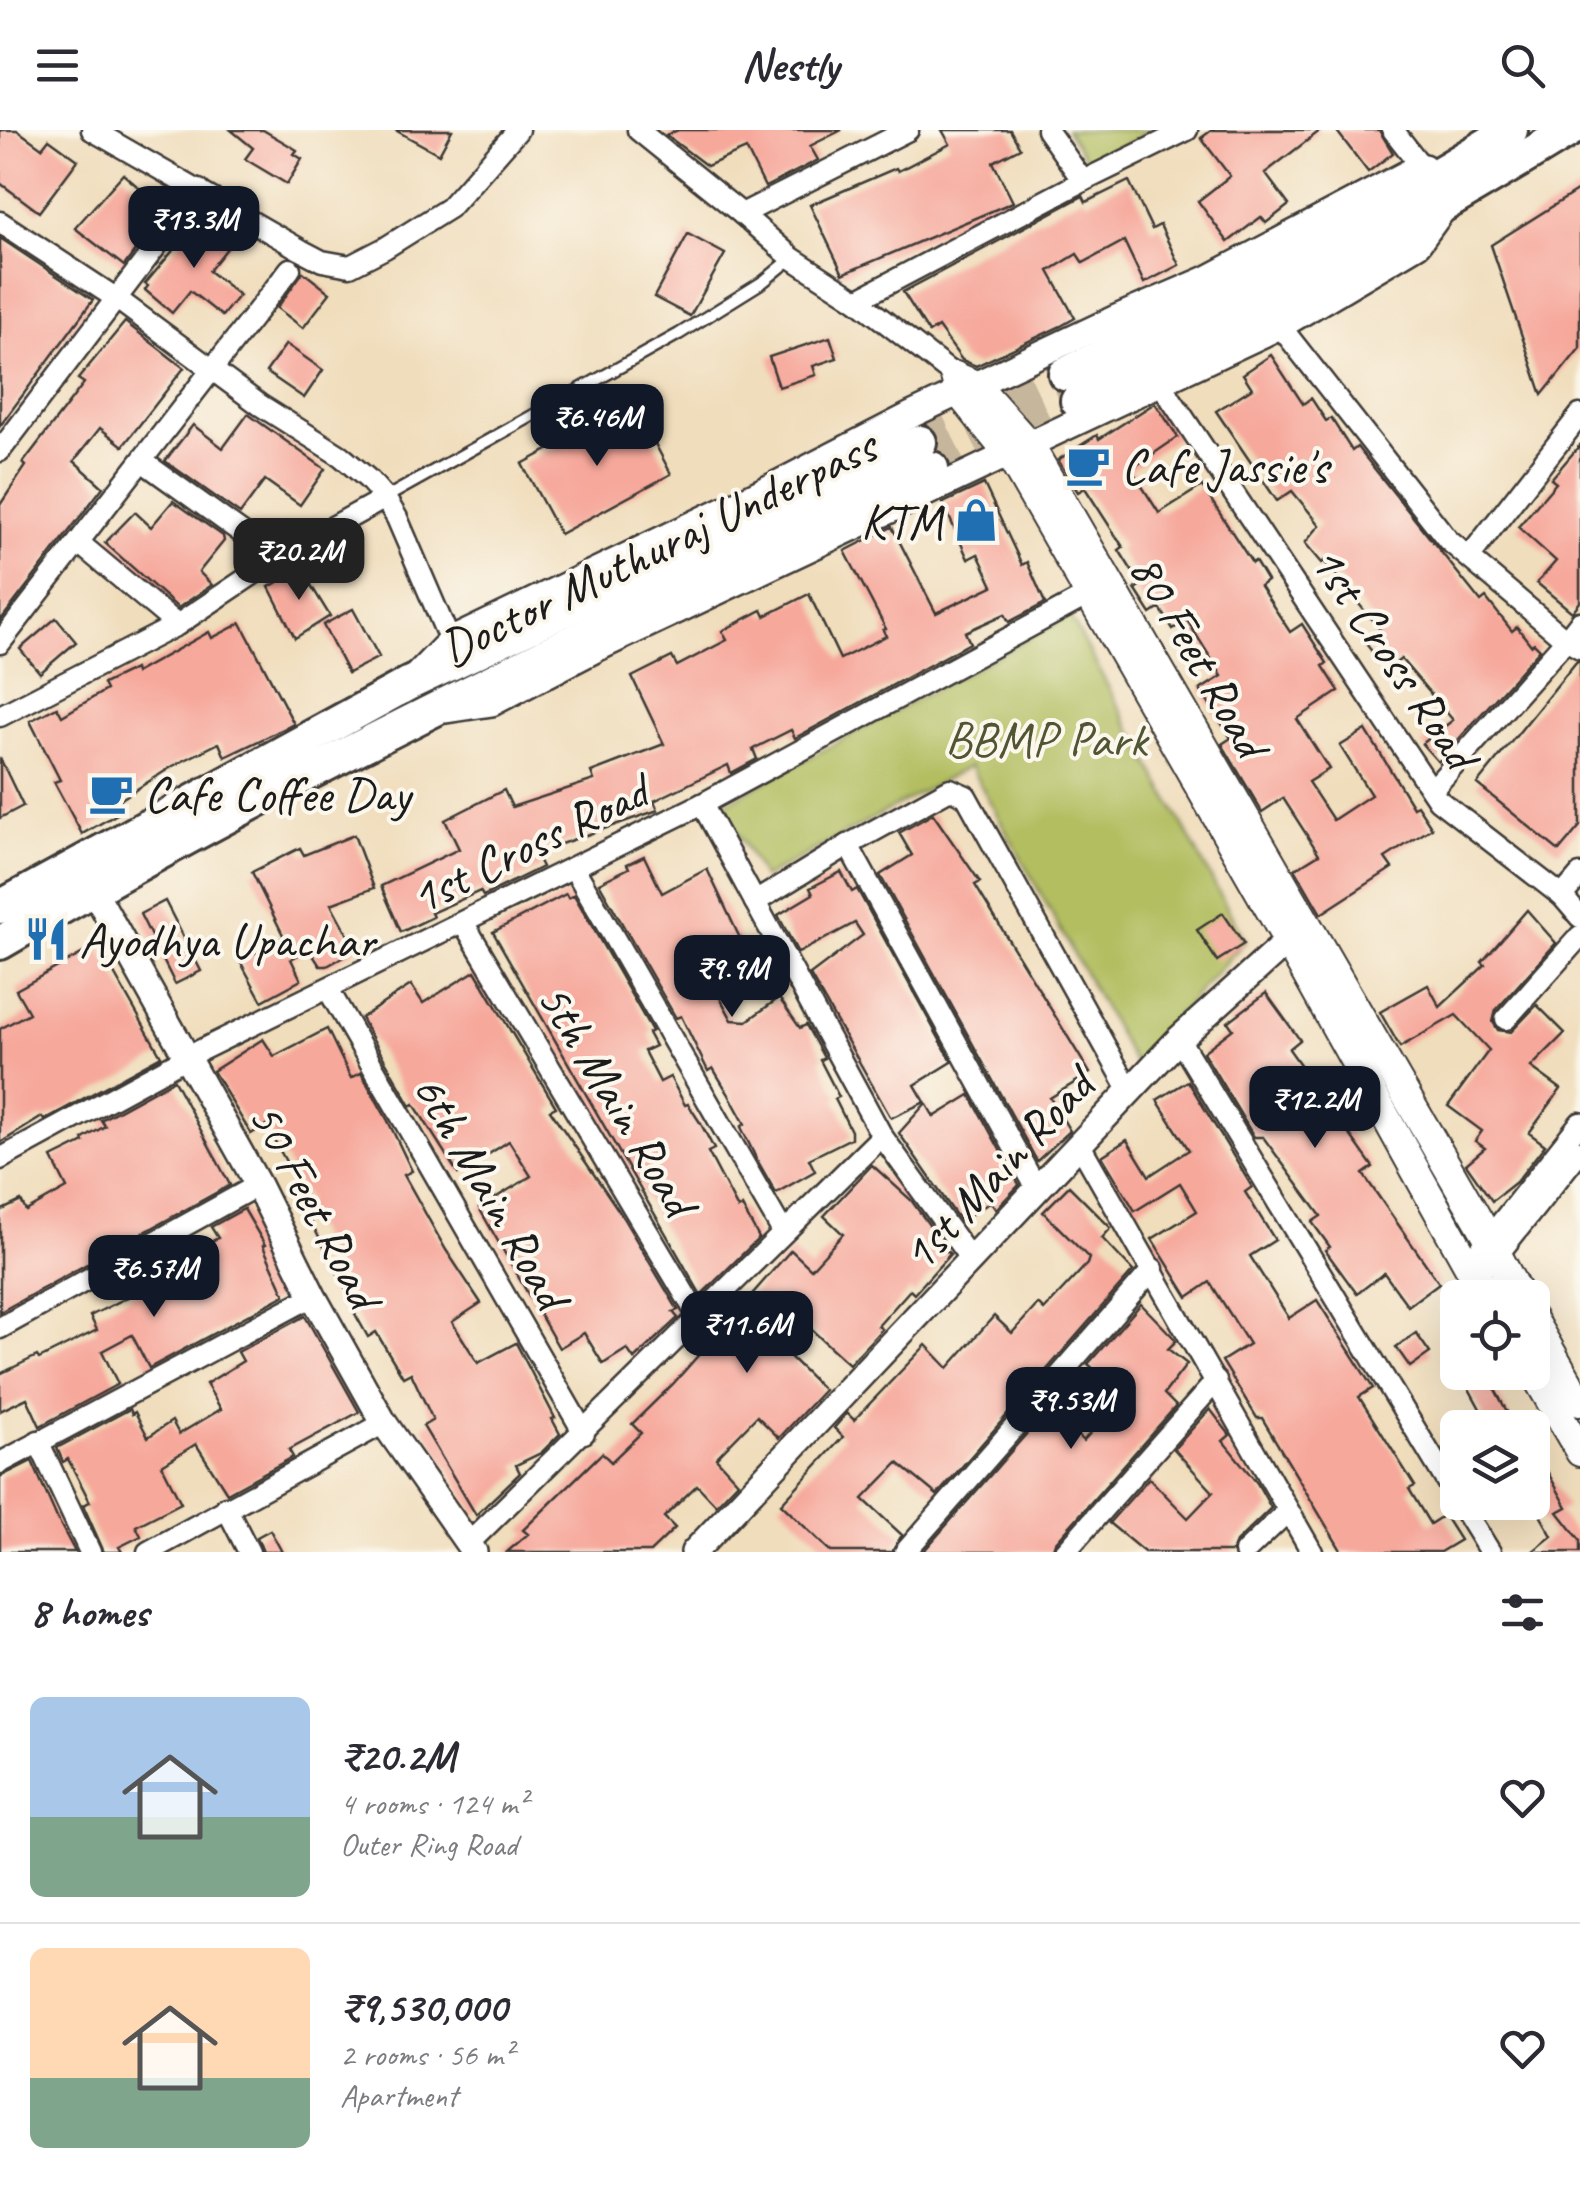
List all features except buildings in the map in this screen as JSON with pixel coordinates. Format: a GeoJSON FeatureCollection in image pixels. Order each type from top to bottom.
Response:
{"type":"FeatureCollection","features":[{"type":"Feature","properties":{"kind":"highway"},"geometry":{"type":"LineString","coordinates":[[1511,130],[1430,170],[1071,388],[1224,328],[1445,207],[1570,130]]}},
{"type":"Feature","properties":{"kind":"highway","name":"Doctor Muthuraj Underpass"},"geometry":{"type":"LineString","coordinates":[[0,907],[408,684],[926,455],[426,713],[93,889],[0,943]]}},
{"type":"Feature","properties":{"kind":"main road","name":"80 Feet Road"},"geometry":{"type":"LineString","coordinates":[[963,385],[1020,451],[1485,1267]]}},
{"type":"Feature","properties":{"kind":"main road","name":"80 Feet Road"},"geometry":{"type":"LineString","coordinates":[[1020,451],[1090,594],[1297,934]]}},
{"type":"Feature","properties":{"kind":"main road"},"geometry":{"type":"LineString","coordinates":[[1550,1350],[1580,1402]]}},
{"type":"Feature","properties":{"kind":"main road"},"geometry":{"type":"LineString","coordinates":[[1544,1390],[1580,1452]]}},
{"type":"Feature","properties":{"kind":"street"},"geometry":{"type":"LineString","coordinates":[[92,130],[322,261],[350,266],[449,208],[518,130]]}},
{"type":"Feature","properties":{"kind":"street"},"geometry":{"type":"LineString","coordinates":[[638,130],[792,258],[858,300],[963,385]]}},
{"type":"Feature","properties":{"kind":"street"},"geometry":{"type":"LineString","coordinates":[[742,214],[908,130]]}},
{"type":"Feature","properties":{"kind":"street"},"geometry":{"type":"LineString","coordinates":[[1048,130],[1083,181]]}},
{"type":"Feature","properties":{"kind":"street"},"geometry":{"type":"LineString","coordinates":[[858,300],[1187,130]]}},
{"type":"Feature","properties":{"kind":"street"},"geometry":{"type":"LineString","coordinates":[[408,684],[450,641],[963,385],[1208,279],[1430,170],[1394,130]]}},
{"type":"Feature","properties":{"kind":"street"},"geometry":{"type":"LineString","coordinates":[[138,140],[244,203],[238,213]]}},
{"type":"Feature","properties":{"kind":"street"},"geometry":{"type":"LineString","coordinates":[[0,451],[199,190]]}},
{"type":"Feature","properties":{"kind":"street"},"geometry":{"type":"LineString","coordinates":[[426,713],[492,704],[598,648],[1280,326],[1418,244],[1445,207]]}},
{"type":"Feature","properties":{"kind":"street"},"geometry":{"type":"LineString","coordinates":[[0,222],[117,299],[260,406],[341,456],[385,498],[450,641]]}},
{"type":"Feature","properties":{"kind":"street"},"geometry":{"type":"LineString","coordinates":[[0,643],[290,270]]}},
{"type":"Feature","properties":{"kind":"street","name":"1st Cross Road"},"geometry":{"type":"LineString","coordinates":[[1280,326],[1448,540],[1573,644]]}},
{"type":"Feature","properties":{"kind":"street","name":"1st Cross Road"},"geometry":{"type":"LineString","coordinates":[[1159,381],[1438,800],[1562,896],[1580,917]]}},
{"type":"Feature","properties":{"kind":"street"},"geometry":{"type":"LineString","coordinates":[[1470,556],[1580,415]]}},
{"type":"Feature","properties":{"kind":"street"},"geometry":{"type":"LineString","coordinates":[[142,462],[278,558]]}},
{"type":"Feature","properties":{"kind":"street"},"geometry":{"type":"LineString","coordinates":[[0,716],[177,625],[278,558],[385,498]]}},
{"type":"Feature","properties":{"kind":"street"},"geometry":{"type":"LineString","coordinates":[[79,542],[177,625]]}},
{"type":"Feature","properties":{"kind":"street","name":"1st Cross Road"},"geometry":{"type":"LineString","coordinates":[[0,1159],[186,1057],[702,804],[1090,594]]}},
{"type":"Feature","properties":{"kind":"street"},"geometry":{"type":"LineString","coordinates":[[1432,790],[1573,644],[1580,622]]}},
{"type":"Feature","properties":{"kind":"street"},"geometry":{"type":"LineString","coordinates":[[754,902],[950,788],[966,796],[1130,1091]]}},
{"type":"Feature","properties":{"kind":"street"},"geometry":{"type":"LineString","coordinates":[[702,804],[882,1136],[972,1261]]}},
{"type":"Feature","properties":{"kind":"street"},"geometry":{"type":"LineString","coordinates":[[848,845],[1038,1192]]}},
{"type":"Feature","properties":{"kind":"street"},"geometry":{"type":"LineString","coordinates":[[574,868],[783,1232]]}},
{"type":"Feature","properties":{"kind":"street"},"geometry":{"type":"LineString","coordinates":[[1562,896],[1580,875]]}},
{"type":"Feature","properties":{"kind":"street","name":"50 Feet Road"},"geometry":{"type":"LineString","coordinates":[[93,889],[384,1422],[472,1548]]}},
{"type":"Feature","properties":{"kind":"street","name":"5th Main Road"},"geometry":{"type":"LineString","coordinates":[[463,922],[700,1318]]}},
{"type":"Feature","properties":{"kind":"street","name":"1st Main Road"},"geometry":{"type":"LineString","coordinates":[[694,1552],[1180,1038],[1297,934]]}},
{"type":"Feature","properties":{"kind":"street"},"geometry":{"type":"LineString","coordinates":[[1506,1020],[1580,936]]}},
{"type":"Feature","properties":{"kind":"street","name":"6th Main Road"},"geometry":{"type":"LineString","coordinates":[[328,989],[584,1432]]}},
{"type":"Feature","properties":{"kind":"street"},"geometry":{"type":"LineString","coordinates":[[1180,1038],[1440,1471]]}},
{"type":"Feature","properties":{"kind":"street"},"geometry":{"type":"LineString","coordinates":[[1485,1267],[1580,1123]]}},
{"type":"Feature","properties":{"kind":"street"},"geometry":{"type":"LineString","coordinates":[[472,1548],[882,1136]]}},
{"type":"Feature","properties":{"kind":"street"},"geometry":{"type":"LineString","coordinates":[[1080,1145],[1312,1552]]}},
{"type":"Feature","properties":{"kind":"street"},"geometry":{"type":"LineString","coordinates":[[1485,1267],[1580,1151]]}},
{"type":"Feature","properties":{"kind":"street"},"geometry":{"type":"LineString","coordinates":[[0,1328],[258,1185]]}},
{"type":"Feature","properties":{"kind":"street"},"geometry":{"type":"LineString","coordinates":[[905,1552],[1153,1268]]}},
{"type":"Feature","properties":{"kind":"street"},"geometry":{"type":"LineString","coordinates":[[0,1463],[313,1296]]}},
{"type":"Feature","properties":{"kind":"street"},"geometry":{"type":"LineString","coordinates":[[1065,1552],[1216,1381]]}},
{"type":"Feature","properties":{"kind":"street"},"geometry":{"type":"LineString","coordinates":[[148,1552],[384,1422]]}},
{"type":"Feature","properties":{"kind":"street"},"geometry":{"type":"LineString","coordinates":[[38,1441],[90,1552]]}},
{"type":"Feature","properties":{"kind":"street"},"geometry":{"type":"LineString","coordinates":[[226,1507],[250,1552]]}},
{"type":"Feature","properties":{"kind":"street"},"geometry":{"type":"LineString","coordinates":[[1245,1552],[1288,1510]]}},
{"type":"Feature","properties":{"kind":"street"},"geometry":{"type":"LineString","coordinates":[[1470,1520],[1490,1552]]}},
{"type":"Feature","properties":{"kind":"lane"},"geometry":{"type":"LineString","coordinates":[[385,498],[679,334],[764,281],[792,258]]}},
{"type":"Feature","properties":{"kind":"green space"},"geometry":{"type":"Polygon","coordinates":[[[1066,130],[1151,130],[1089,165],[1066,130]]]}},
{"type":"Feature","properties":{"kind":"green space","name":"BBMP Park"},"geometry":{"type":"Polygon","coordinates":[[[1070,616],[1245,941],[1134,1063],[970,766],[763,878],[722,805],[1070,616]]]}},
{"type":"Feature","properties":{"kind":"tunnel"},"geometry":{"type":"LineString","coordinates":[[920,442],[1065,374]]}},
{"type":"Feature","properties":{"kind":"tunnel"},"geometry":{"type":"LineString","coordinates":[[932,468],[1077,401]]}},
{"type":"Feature","properties":{"kind":"place","name":"Cafe Jassie's"},"geometry":{"type":"Point","coordinates":[1088,465]}},
{"type":"Feature","properties":{"kind":"place","name":"KTM"},"geometry":{"type":"Point","coordinates":[976,520]}},
{"type":"Feature","properties":{"kind":"place","name":"Cafe Coffee Day"},"geometry":{"type":"Point","coordinates":[111,793]}},
{"type":"Feature","properties":{"kind":"place","name":"Ayodhya Upachar"},"geometry":{"type":"Point","coordinates":[46,939]}}]}
